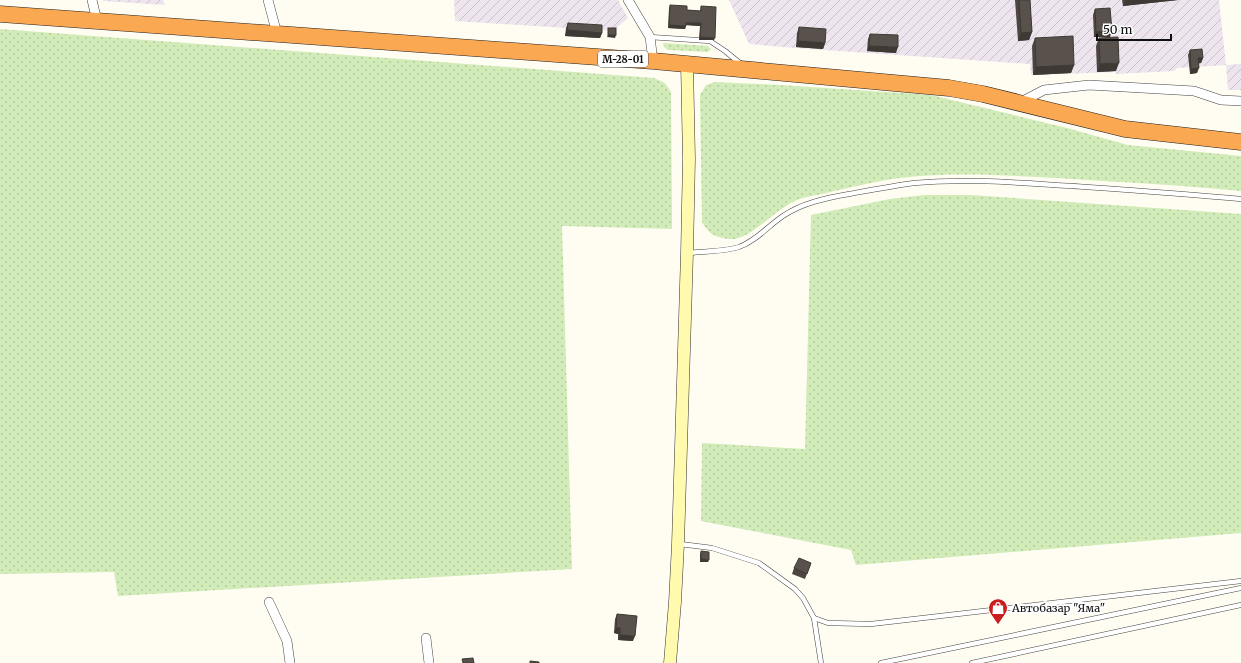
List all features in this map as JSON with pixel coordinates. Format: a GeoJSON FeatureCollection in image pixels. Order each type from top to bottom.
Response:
{"type":"FeatureCollection","features":[{"type":"Feature","properties":{"kind":"highway","name":"М-28-01"},"geometry":{"type":"LineString","coordinates":[[0,14],[653,61],[949,88],[1019,103],[1125,129],[1241,142]]}},
{"type":"Feature","properties":{"kind":"street"},"geometry":{"type":"LineString","coordinates":[[92,0],[97,21]]}},
{"type":"Feature","properties":{"kind":"street"},"geometry":{"type":"LineString","coordinates":[[268,0],[277,34]]}},
{"type":"Feature","properties":{"kind":"street"},"geometry":{"type":"LineString","coordinates":[[628,0],[650,37],[653,61]]}},
{"type":"Feature","properties":{"kind":"street"},"geometry":{"type":"LineString","coordinates":[[670,663],[678,544],[688,253],[689,159],[687,64]]}},
{"type":"Feature","properties":{"kind":"street"},"geometry":{"type":"LineString","coordinates":[[1019,103],[1044,90],[1089,85],[1194,91],[1221,100],[1241,101]]}},
{"type":"Feature","properties":{"kind":"street"},"geometry":{"type":"LineString","coordinates":[[269,602],[287,641],[290,663]]}},
{"type":"Feature","properties":{"kind":"street"},"geometry":{"type":"LineString","coordinates":[[426,638],[429,663]]}},
{"type":"Feature","properties":{"kind":"lane"},"geometry":{"type":"LineString","coordinates":[[650,37],[710,42],[725,51],[747,69]]}},
{"type":"Feature","properties":{"kind":"lane"},"geometry":{"type":"LineString","coordinates":[[688,253],[729,250],[740,247],[748,243],[788,212],[809,203],[877,189],[916,183],[999,182],[1241,199]]}},
{"type":"Feature","properties":{"kind":"lane"},"geometry":{"type":"LineString","coordinates":[[678,544],[712,548],[759,563],[795,589],[803,598],[814,618],[820,663]]}},
{"type":"Feature","properties":{"kind":"lane"},"geometry":{"type":"LineString","coordinates":[[814,618],[828,623],[871,624],[1241,581]]}},
{"type":"Feature","properties":{"kind":"lane"},"geometry":{"type":"LineString","coordinates":[[880,663],[1241,588]]}},
{"type":"Feature","properties":{"kind":"lane"},"geometry":{"type":"LineString","coordinates":[[972,663],[1241,605]]}},
{"type":"Feature","properties":{"kind":"shaded area"},"geometry":{"type":"Polygon","coordinates":[[[163,0],[165,5],[103,1],[163,0]]]}},
{"type":"Feature","properties":{"kind":"shaded area"},"geometry":{"type":"Polygon","coordinates":[[[454,0],[618,0],[628,18],[613,31],[455,21],[454,0]]]}},
{"type":"Feature","properties":{"kind":"shaded area"},"geometry":{"type":"Polygon","coordinates":[[[729,0],[1219,0],[1226,65],[1177,68],[1174,71],[1116,74],[1116,72],[1031,75],[1030,64],[749,44],[729,0]]]}},
{"type":"Feature","properties":{"kind":"shaded area"},"geometry":{"type":"Polygon","coordinates":[[[1241,64],[1241,90],[1228,90],[1226,65],[1241,64]]]}},
{"type":"Feature","properties":{"kind":"green space"},"geometry":{"type":"Polygon","coordinates":[[[0,29],[654,78],[665,83],[671,92],[672,229],[562,226],[572,569],[118,596],[114,572],[0,574],[0,29]]]}},
{"type":"Feature","properties":{"kind":"green space"},"geometry":{"type":"Polygon","coordinates":[[[663,43],[708,46],[711,49],[708,52],[668,50],[664,47],[663,43]]]}},
{"type":"Feature","properties":{"kind":"green space"},"geometry":{"type":"Polygon","coordinates":[[[715,82],[931,95],[1067,128],[1128,145],[1241,156],[1241,191],[1057,178],[961,175],[913,177],[866,184],[800,199],[786,206],[744,236],[734,239],[725,238],[710,233],[702,222],[700,95],[706,85],[715,82]]]}},
{"type":"Feature","properties":{"kind":"green space"},"geometry":{"type":"Polygon","coordinates":[[[924,195],[971,195],[1241,214],[1241,533],[856,565],[851,550],[701,521],[702,443],[805,449],[811,215],[890,199],[924,195]]]}},
{"type":"Feature","properties":{"kind":"building"},"geometry":{"type":"Polygon","coordinates":[[[1019,0],[1030,0],[1032,32],[1021,33],[1019,0]]]}},
{"type":"Feature","properties":{"kind":"building"},"geometry":{"type":"Polygon","coordinates":[[[670,5],[687,6],[687,10],[701,11],[701,6],[716,7],[715,38],[700,37],[701,23],[686,23],[686,26],[669,25],[670,5]]]}},
{"type":"Feature","properties":{"kind":"building"},"geometry":{"type":"Polygon","coordinates":[[[1110,8],[1112,31],[1096,32],[1095,9],[1110,8]]]}},
{"type":"Feature","properties":{"kind":"building"},"geometry":{"type":"Polygon","coordinates":[[[568,23],[602,25],[602,33],[567,30],[568,23]]]}},
{"type":"Feature","properties":{"kind":"building"},"geometry":{"type":"Polygon","coordinates":[[[799,27],[826,29],[825,43],[798,41],[799,27]]]}},
{"type":"Feature","properties":{"kind":"building"},"geometry":{"type":"Polygon","coordinates":[[[608,28],[616,28],[616,35],[608,35],[608,28]]]}},
{"type":"Feature","properties":{"kind":"building"},"geometry":{"type":"Polygon","coordinates":[[[870,34],[898,35],[898,47],[869,46],[870,34]]]}},
{"type":"Feature","properties":{"kind":"building"},"geometry":{"type":"Polygon","coordinates":[[[1073,36],[1074,65],[1036,67],[1035,38],[1073,36]]]}},
{"type":"Feature","properties":{"kind":"building"},"geometry":{"type":"Polygon","coordinates":[[[1118,37],[1119,63],[1100,64],[1099,38],[1118,37]]]}},
{"type":"Feature","properties":{"kind":"building"},"geometry":{"type":"Polygon","coordinates":[[[1202,49],[1203,58],[1198,58],[1199,68],[1191,69],[1190,50],[1202,49]]]}},
{"type":"Feature","properties":{"kind":"building"},"geometry":{"type":"Polygon","coordinates":[[[701,551],[709,552],[709,560],[701,559],[701,551]]]}},
{"type":"Feature","properties":{"kind":"building"},"geometry":{"type":"Polygon","coordinates":[[[799,558],[811,563],[807,574],[794,568],[799,558]]]}},
{"type":"Feature","properties":{"kind":"building"},"geometry":{"type":"Polygon","coordinates":[[[617,614],[637,616],[635,636],[620,635],[620,628],[616,628],[617,614]]]}},
{"type":"Feature","properties":{"kind":"building"},"geometry":{"type":"Polygon","coordinates":[[[473,658],[474,663],[463,663],[462,659],[473,658]]]}},
{"type":"Feature","properties":{"kind":"building"},"geometry":{"type":"Polygon","coordinates":[[[530,661],[539,662],[539,663],[530,663],[530,661]]]}},
{"type":"Feature","properties":{"kind":"place","name":"Автобазар \"Яма\""},"geometry":{"type":"Point","coordinates":[998,625]}}]}
